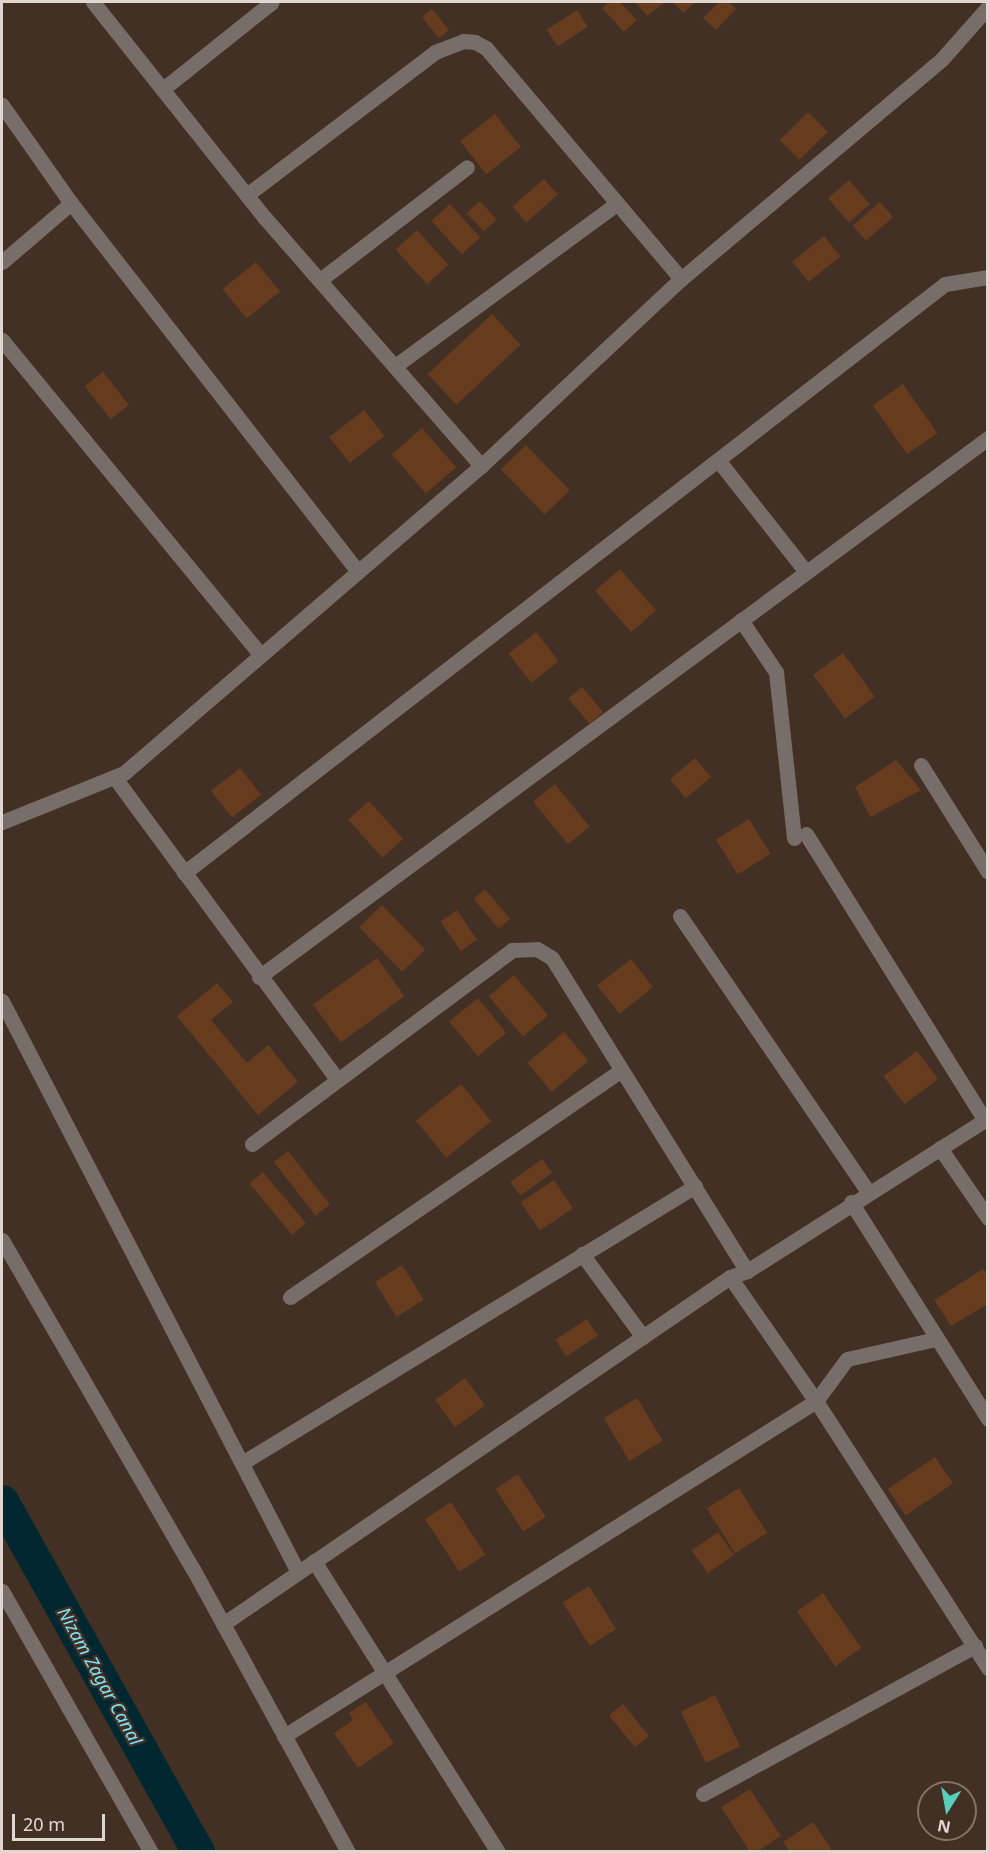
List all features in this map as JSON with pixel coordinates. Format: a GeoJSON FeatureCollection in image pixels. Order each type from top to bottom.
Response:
{"type":"FeatureCollection","features":[{"type":"Feature","properties":{"kind":"street"},"geometry":{"type":"LineString","coordinates":[[93,2],[248,194],[481,466]]}},
{"type":"Feature","properties":{"kind":"street"},"geometry":{"type":"LineString","coordinates":[[163,88],[272,2]]}},
{"type":"Feature","properties":{"kind":"street"},"geometry":{"type":"LineString","coordinates":[[2,822],[115,778],[481,466],[681,279],[942,59],[986,10]]}},
{"type":"Feature","properties":{"kind":"street"},"geometry":{"type":"LineString","coordinates":[[248,194],[435,52],[463,41],[486,48],[681,279]]}},
{"type":"Feature","properties":{"kind":"street"},"geometry":{"type":"LineString","coordinates":[[2,105],[71,203],[358,572]]}},
{"type":"Feature","properties":{"kind":"street"},"geometry":{"type":"LineString","coordinates":[[320,280],[467,167]]}},
{"type":"Feature","properties":{"kind":"street"},"geometry":{"type":"LineString","coordinates":[[2,262],[71,203]]}},
{"type":"Feature","properties":{"kind":"street"},"geometry":{"type":"LineString","coordinates":[[395,366],[616,204]]}},
{"type":"Feature","properties":{"kind":"street"},"geometry":{"type":"LineString","coordinates":[[184,873],[945,284],[987,277]]}},
{"type":"Feature","properties":{"kind":"street"},"geometry":{"type":"LineString","coordinates":[[2,340],[261,655]]}},
{"type":"Feature","properties":{"kind":"street"},"geometry":{"type":"LineString","coordinates":[[259,977],[987,438]]}},
{"type":"Feature","properties":{"kind":"street"},"geometry":{"type":"LineString","coordinates":[[718,460],[806,572]]}},
{"type":"Feature","properties":{"kind":"street"},"geometry":{"type":"LineString","coordinates":[[223,1624],[730,1276],[747,1270],[986,1119],[800,836],[776,672],[741,620]]}},
{"type":"Feature","properties":{"kind":"street"},"geometry":{"type":"LineString","coordinates":[[921,765],[987,872]]}},
{"type":"Feature","properties":{"kind":"street"},"geometry":{"type":"LineString","coordinates":[[115,778],[259,977],[337,1079]]}},
{"type":"Feature","properties":{"kind":"street"},"geometry":{"type":"LineString","coordinates":[[680,916],[869,1193]]}},
{"type":"Feature","properties":{"kind":"street"},"geometry":{"type":"LineString","coordinates":[[252,1144],[512,950],[524,947],[537,949],[552,958],[747,1270]]}},
{"type":"Feature","properties":{"kind":"street"},"geometry":{"type":"LineString","coordinates":[[2,1000],[298,1572]]}},
{"type":"Feature","properties":{"kind":"street"},"geometry":{"type":"LineString","coordinates":[[290,1297],[622,1070]]}},
{"type":"Feature","properties":{"kind":"street"},"geometry":{"type":"LineString","coordinates":[[940,1148],[987,1218]]}},
{"type":"Feature","properties":{"kind":"street"},"geometry":{"type":"LineString","coordinates":[[242,1463],[695,1186]]}},
{"type":"Feature","properties":{"kind":"street"},"geometry":{"type":"LineString","coordinates":[[852,1202],[987,1419]]}},
{"type":"Feature","properties":{"kind":"street"},"geometry":{"type":"LineString","coordinates":[[2,1240],[223,1624],[348,1851]]}},
{"type":"Feature","properties":{"kind":"street"},"geometry":{"type":"LineString","coordinates":[[582,1254],[643,1337]]}},
{"type":"Feature","properties":{"kind":"street"},"geometry":{"type":"LineString","coordinates":[[730,1276],[816,1401],[987,1668]]}},
{"type":"Feature","properties":{"kind":"street"},"geometry":{"type":"LineString","coordinates":[[284,1736],[386,1675],[816,1401],[847,1359],[936,1339]]}},
{"type":"Feature","properties":{"kind":"street"},"geometry":{"type":"LineString","coordinates":[[314,1561],[498,1851]]}},
{"type":"Feature","properties":{"kind":"street"},"geometry":{"type":"LineString","coordinates":[[2,1591],[151,1851]]}},
{"type":"Feature","properties":{"kind":"street"},"geometry":{"type":"LineString","coordinates":[[703,1794],[975,1646]]}},
{"type":"Feature","properties":{"kind":"building"},"geometry":{"type":"Polygon","coordinates":[[[609,2],[620,2],[637,20],[624,32],[602,8],[609,2]]]}},
{"type":"Feature","properties":{"kind":"building"},"geometry":{"type":"Polygon","coordinates":[[[635,2],[665,2],[647,16],[635,2]]]}},
{"type":"Feature","properties":{"kind":"building"},"geometry":{"type":"Polygon","coordinates":[[[673,2],[695,2],[683,13],[673,2]]]}},
{"type":"Feature","properties":{"kind":"building"},"geometry":{"type":"Polygon","coordinates":[[[719,2],[729,2],[736,9],[716,30],[703,18],[719,2]]]}},
{"type":"Feature","properties":{"kind":"building"},"geometry":{"type":"Polygon","coordinates":[[[432,9],[449,30],[439,38],[422,17],[432,9]]]}},
{"type":"Feature","properties":{"kind":"building"},"geometry":{"type":"Polygon","coordinates":[[[577,10],[588,27],[558,46],[547,30],[577,10]]]}},
{"type":"Feature","properties":{"kind":"building"},"geometry":{"type":"Polygon","coordinates":[[[808,112],[828,132],[800,160],[780,140],[808,112]]]}},
{"type":"Feature","properties":{"kind":"building"},"geometry":{"type":"Polygon","coordinates":[[[495,114],[521,147],[486,174],[460,141],[495,114]]]}},
{"type":"Feature","properties":{"kind":"building"},"geometry":{"type":"Polygon","coordinates":[[[544,179],[558,195],[526,222],[512,207],[544,179]]]}},
{"type":"Feature","properties":{"kind":"building"},"geometry":{"type":"Polygon","coordinates":[[[849,180],[870,204],[849,223],[828,198],[849,180]]]}},
{"type":"Feature","properties":{"kind":"building"},"geometry":{"type":"Polygon","coordinates":[[[480,201],[497,220],[483,232],[467,213],[480,201]]]}},
{"type":"Feature","properties":{"kind":"building"},"geometry":{"type":"Polygon","coordinates":[[[880,202],[893,217],[866,241],[853,226],[880,202]]]}},
{"type":"Feature","properties":{"kind":"building"},"geometry":{"type":"Polygon","coordinates":[[[450,204],[480,237],[462,254],[431,221],[450,204]]]}},
{"type":"Feature","properties":{"kind":"building"},"geometry":{"type":"Polygon","coordinates":[[[417,230],[448,265],[427,284],[395,249],[417,230]]]}},
{"type":"Feature","properties":{"kind":"building"},"geometry":{"type":"Polygon","coordinates":[[[824,236],[840,256],[808,282],[792,262],[824,236]]]}},
{"type":"Feature","properties":{"kind":"building"},"geometry":{"type":"Polygon","coordinates":[[[256,262],[280,292],[246,319],[223,289],[256,262]]]}},
{"type":"Feature","properties":{"kind":"building"},"geometry":{"type":"Polygon","coordinates":[[[492,314],[521,345],[456,405],[428,374],[492,314]]]}},
{"type":"Feature","properties":{"kind":"building"},"geometry":{"type":"Polygon","coordinates":[[[103,372],[129,405],[111,419],[85,386],[103,372]]]}},
{"type":"Feature","properties":{"kind":"building"},"geometry":{"type":"Polygon","coordinates":[[[903,384],[937,433],[907,454],[873,405],[903,384]]]}},
{"type":"Feature","properties":{"kind":"building"},"geometry":{"type":"Polygon","coordinates":[[[364,410],[384,436],[350,463],[329,437],[364,410]]]}},
{"type":"Feature","properties":{"kind":"building"},"geometry":{"type":"Polygon","coordinates":[[[422,428],[456,467],[426,493],[392,454],[422,428]]]}},
{"type":"Feature","properties":{"kind":"building"},"geometry":{"type":"Polygon","coordinates":[[[526,445],[570,490],[545,515],[501,469],[526,445]]]}},
{"type":"Feature","properties":{"kind":"building"},"geometry":{"type":"Polygon","coordinates":[[[620,569],[656,611],[631,632],[595,591],[620,569]]]}},
{"type":"Feature","properties":{"kind":"building"},"geometry":{"type":"Polygon","coordinates":[[[536,632],[559,661],[531,683],[508,654],[536,632]]]}},
{"type":"Feature","properties":{"kind":"building"},"geometry":{"type":"Polygon","coordinates":[[[843,653],[875,697],[845,718],[813,675],[843,653]]]}},
{"type":"Feature","properties":{"kind":"building"},"geometry":{"type":"Polygon","coordinates":[[[582,687],[603,712],[589,724],[568,699],[582,687]]]}},
{"type":"Feature","properties":{"kind":"building"},"geometry":{"type":"Polygon","coordinates":[[[695,758],[711,777],[686,798],[670,779],[695,758]]]}},
{"type":"Feature","properties":{"kind":"building"},"geometry":{"type":"Polygon","coordinates":[[[896,760],[921,790],[870,817],[855,787],[896,760]]]}},
{"type":"Feature","properties":{"kind":"building"},"geometry":{"type":"Polygon","coordinates":[[[240,768],[261,795],[232,818],[211,791],[240,768]]]}},
{"type":"Feature","properties":{"kind":"building"},"geometry":{"type":"Polygon","coordinates":[[[555,784],[590,827],[568,844],[533,802],[555,784]]]}},
{"type":"Feature","properties":{"kind":"building"},"geometry":{"type":"Polygon","coordinates":[[[369,801],[403,839],[382,858],[348,820],[369,801]]]}},
{"type":"Feature","properties":{"kind":"building"},"geometry":{"type":"Polygon","coordinates":[[[749,819],[771,854],[738,874],[716,840],[749,819]]]}},
{"type":"Feature","properties":{"kind":"building"},"geometry":{"type":"Polygon","coordinates":[[[485,889],[510,919],[499,929],[474,899],[485,889]]]}},
{"type":"Feature","properties":{"kind":"building"},"geometry":{"type":"Polygon","coordinates":[[[382,905],[425,950],[402,972],[359,927],[382,905]]]}},
{"type":"Feature","properties":{"kind":"building"},"geometry":{"type":"Polygon","coordinates":[[[457,910],[477,940],[461,951],[440,921],[457,910]]]}},
{"type":"Feature","properties":{"kind":"building"},"geometry":{"type":"Polygon","coordinates":[[[377,958],[405,996],[341,1042],[313,1004],[377,958]]]}},
{"type":"Feature","properties":{"kind":"building"},"geometry":{"type":"Polygon","coordinates":[[[631,959],[653,987],[619,1014],[597,985],[631,959]]]}},
{"type":"Feature","properties":{"kind":"building"},"geometry":{"type":"Polygon","coordinates":[[[514,975],[548,1016],[523,1037],[489,996],[514,975]]]}},
{"type":"Feature","properties":{"kind":"building"},"geometry":{"type":"Polygon","coordinates":[[[217,983],[233,1002],[211,1020],[247,1063],[268,1045],[298,1082],[258,1115],[177,1016],[217,983]]]}},
{"type":"Feature","properties":{"kind":"building"},"geometry":{"type":"Polygon","coordinates":[[[478,998],[506,1033],[478,1056],[449,1021],[478,998]]]}},
{"type":"Feature","properties":{"kind":"building"},"geometry":{"type":"Polygon","coordinates":[[[564,1032],[588,1061],[552,1092],[527,1063],[564,1032]]]}},
{"type":"Feature","properties":{"kind":"building"},"geometry":{"type":"Polygon","coordinates":[[[917,1051],[938,1079],[905,1104],[883,1076],[917,1051]]]}},
{"type":"Feature","properties":{"kind":"building"},"geometry":{"type":"Polygon","coordinates":[[[461,1084],[491,1121],[446,1158],[416,1121],[461,1084]]]}},
{"type":"Feature","properties":{"kind":"building"},"geometry":{"type":"Polygon","coordinates":[[[288,1151],[330,1205],[316,1216],[274,1162],[288,1151]]]}},
{"type":"Feature","properties":{"kind":"building"},"geometry":{"type":"Polygon","coordinates":[[[542,1159],[552,1173],[520,1196],[510,1182],[542,1159]]]}},
{"type":"Feature","properties":{"kind":"building"},"geometry":{"type":"Polygon","coordinates":[[[263,1172],[306,1223],[292,1235],[249,1184],[263,1172]]]}},
{"type":"Feature","properties":{"kind":"building"},"geometry":{"type":"Polygon","coordinates":[[[554,1180],[573,1208],[540,1231],[521,1202],[554,1180]]]}},
{"type":"Feature","properties":{"kind":"building"},"geometry":{"type":"Polygon","coordinates":[[[402,1265],[424,1300],[397,1317],[375,1282],[402,1265]]]}},
{"type":"Feature","properties":{"kind":"building"},"geometry":{"type":"Polygon","coordinates":[[[983,1269],[988,1276],[988,1304],[951,1326],[934,1300],[983,1269]]]}},
{"type":"Feature","properties":{"kind":"building"},"geometry":{"type":"Polygon","coordinates":[[[587,1319],[598,1336],[566,1356],[555,1340],[587,1319]]]}},
{"type":"Feature","properties":{"kind":"building"},"geometry":{"type":"Polygon","coordinates":[[[465,1378],[485,1406],[455,1427],[435,1400],[465,1378]]]}},
{"type":"Feature","properties":{"kind":"building"},"geometry":{"type":"Polygon","coordinates":[[[637,1398],[663,1441],[629,1461],[604,1418],[637,1398]]]}},
{"type":"Feature","properties":{"kind":"building"},"geometry":{"type":"Polygon","coordinates":[[[935,1457],[953,1484],[906,1515],[888,1489],[935,1457]]]}},
{"type":"Feature","properties":{"kind":"building"},"geometry":{"type":"Polygon","coordinates":[[[518,1474],[546,1517],[523,1531],[495,1489],[518,1474]]]}},
{"type":"Feature","properties":{"kind":"building"},"geometry":{"type":"Polygon","coordinates":[[[739,1488],[767,1533],[735,1553],[707,1508],[739,1488]]]}},
{"type":"Feature","properties":{"kind":"building"},"geometry":{"type":"Polygon","coordinates":[[[451,1502],[485,1555],[459,1572],[425,1519],[451,1502]]]}},
{"type":"Feature","properties":{"kind":"building"},"geometry":{"type":"Polygon","coordinates":[[[718,1532],[734,1555],[708,1573],[692,1550],[718,1532]]]}},
{"type":"Feature","properties":{"kind":"building"},"geometry":{"type":"Polygon","coordinates":[[[589,1586],[616,1629],[590,1646],[563,1602],[589,1586]]]}},
{"type":"Feature","properties":{"kind":"building"},"geometry":{"type":"Polygon","coordinates":[[[823,1593],[861,1648],[835,1666],[797,1611],[823,1593]]]}},
{"type":"Feature","properties":{"kind":"building"},"geometry":{"type":"Polygon","coordinates":[[[715,1695],[740,1746],[706,1763],[681,1712],[715,1695]]]}},
{"type":"Feature","properties":{"kind":"building"},"geometry":{"type":"Polygon","coordinates":[[[366,1702],[394,1743],[358,1768],[334,1733],[353,1720],[349,1713],[366,1702]]]}},
{"type":"Feature","properties":{"kind":"building"},"geometry":{"type":"Polygon","coordinates":[[[623,1704],[649,1736],[635,1747],[609,1715],[623,1704]]]}},
{"type":"Feature","properties":{"kind":"building"},"geometry":{"type":"Polygon","coordinates":[[[750,1789],[781,1836],[756,1852],[750,1852],[721,1807],[750,1789]]]}},
{"type":"Feature","properties":{"kind":"building"},"geometry":{"type":"Polygon","coordinates":[[[813,1822],[833,1852],[790,1852],[783,1842],[813,1822]]]}},
{"type":"Feature","properties":{"kind":"waterway","name":"Nizam Zagar Canal"},"geometry":{"type":"LineString","coordinates":[[2,1501],[198,1852]]}}]}
